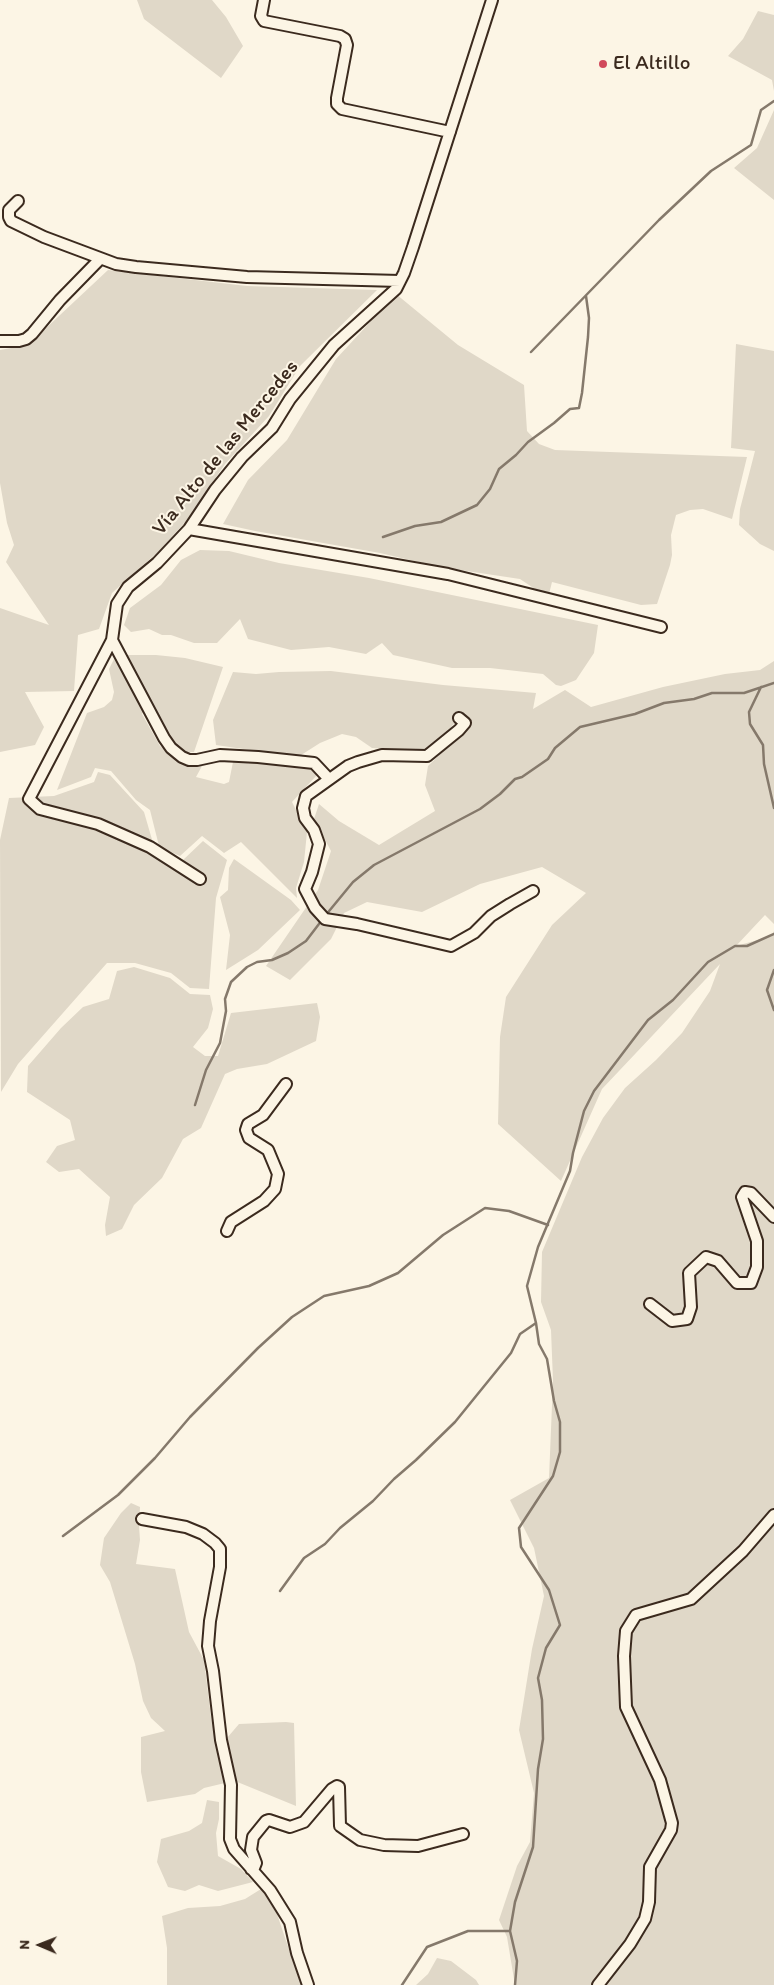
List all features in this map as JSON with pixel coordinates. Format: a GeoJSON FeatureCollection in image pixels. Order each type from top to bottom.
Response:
{"type":"FeatureCollection","features":[{"type":"Feature","properties":{"kind":"street"},"geometry":{"type":"LineString","coordinates":[[264,0],[261,16],[264,21],[340,36],[345,40],[347,45],[337,98],[337,104],[342,109],[450,132]]}},
{"type":"Feature","properties":{"kind":"street","name":"Vía Alto de las Mercedes"},"geometry":{"type":"LineString","coordinates":[[200,879],[150,847],[98,824],[40,809],[30,799],[112,640],[117,604],[128,587],[157,563],[189,529],[215,490],[242,457],[272,428],[290,399],[334,345],[396,289],[450,132],[492,0]]}},
{"type":"Feature","properties":{"kind":"street"},"geometry":{"type":"LineString","coordinates":[[18,201],[10,210],[9,217],[11,221],[44,238],[100,259],[136,267],[247,277],[400,281]]}},
{"type":"Feature","properties":{"kind":"street"},"geometry":{"type":"LineString","coordinates":[[0,341],[19,341],[32,334],[60,300],[100,259]]}},
{"type":"Feature","properties":{"kind":"street"},"geometry":{"type":"LineString","coordinates":[[189,529],[448,574],[661,627]]}},
{"type":"Feature","properties":{"kind":"street"},"geometry":{"type":"LineString","coordinates":[[112,640],[164,738],[170,748],[182,757],[197,760],[220,755],[258,756],[314,763],[329,779]]}},
{"type":"Feature","properties":{"kind":"street"},"geometry":{"type":"LineString","coordinates":[[459,718],[465,723],[459,730],[426,756],[376,757],[348,766],[306,796],[303,808],[305,818],[314,830],[319,844],[312,872],[305,889],[315,908],[325,919],[357,924],[451,946],[474,933],[491,916],[533,891]]}},
{"type":"Feature","properties":{"kind":"street"},"geometry":{"type":"LineString","coordinates":[[227,1231],[231,1222],[264,1201],[275,1189],[278,1174],[268,1150],[249,1138],[246,1130],[248,1124],[263,1115],[286,1084]]}},
{"type":"Feature","properties":{"kind":"street"},"geometry":{"type":"LineString","coordinates":[[650,1304],[672,1321],[687,1319],[691,1307],[689,1273],[706,1257],[718,1261],[737,1283],[751,1283],[757,1267],[757,1240],[742,1197],[745,1192],[751,1193],[774,1217]]}},
{"type":"Feature","properties":{"kind":"street"},"geometry":{"type":"LineString","coordinates":[[598,1985],[630,1944],[645,1919],[649,1902],[650,1867],[671,1830],[672,1822],[660,1780],[626,1707],[624,1649],[626,1631],[636,1615],[691,1599],[743,1552],[774,1515]]}},
{"type":"Feature","properties":{"kind":"street"},"geometry":{"type":"LineString","coordinates":[[142,1520],[186,1527],[203,1534],[220,1549],[220,1567],[210,1621],[208,1646],[213,1671],[221,1740],[231,1784],[230,1839],[234,1849],[270,1890],[290,1922],[297,1953],[308,1985]]}},
{"type":"Feature","properties":{"kind":"street"},"geometry":{"type":"LineString","coordinates":[[251,1869],[254,1868],[256,1863],[251,1850],[252,1837],[266,1821],[269,1820],[290,1827],[304,1822],[332,1789],[337,1786],[339,1787],[340,1826],[360,1840],[384,1845],[418,1846],[463,1834]]}},
{"type":"Feature","properties":{"kind":"shaded area"},"geometry":{"type":"Polygon","coordinates":[[[137,0],[212,0],[226,17],[243,46],[221,78],[144,19],[137,0]]]}},
{"type":"Feature","properties":{"kind":"shaded area"},"geometry":{"type":"Polygon","coordinates":[[[758,11],[774,15],[774,91],[772,80],[728,56],[743,39],[758,11]]]}},
{"type":"Feature","properties":{"kind":"shaded area"},"geometry":{"type":"Polygon","coordinates":[[[774,110],[774,200],[734,168],[757,148],[774,110]]]}},
{"type":"Feature","properties":{"kind":"shaded area"},"geometry":{"type":"Polygon","coordinates":[[[108,270],[247,286],[377,290],[300,366],[269,416],[225,464],[186,521],[159,551],[112,593],[99,629],[78,635],[74,691],[25,692],[44,727],[35,745],[0,752],[0,608],[49,625],[6,562],[14,545],[7,523],[0,483],[0,350],[28,345],[108,270]]]}},
{"type":"Feature","properties":{"kind":"shaded area"},"geometry":{"type":"Polygon","coordinates":[[[396,294],[458,345],[524,385],[527,431],[539,444],[555,450],[747,457],[732,519],[703,509],[690,510],[676,515],[671,535],[672,555],[670,565],[657,604],[641,605],[552,582],[549,594],[538,591],[520,579],[440,567],[380,553],[223,524],[248,480],[287,440],[336,359],[396,294]]]}},
{"type":"Feature","properties":{"kind":"shaded area"},"geometry":{"type":"Polygon","coordinates":[[[736,344],[774,351],[774,551],[760,544],[739,525],[740,509],[755,451],[731,448],[736,344]]]}},
{"type":"Feature","properties":{"kind":"shaded area"},"geometry":{"type":"Polygon","coordinates":[[[200,550],[229,551],[279,563],[369,578],[598,625],[594,653],[576,680],[561,686],[556,685],[543,674],[490,668],[452,668],[393,655],[382,643],[366,654],[329,647],[291,650],[248,639],[240,619],[217,643],[194,643],[171,635],[162,635],[149,629],[131,632],[124,625],[130,608],[161,585],[181,560],[200,550]]]}},
{"type":"Feature","properties":{"kind":"shaded area"},"geometry":{"type":"Polygon","coordinates":[[[127,655],[185,658],[223,667],[194,752],[185,752],[171,741],[127,655]]]}},
{"type":"Feature","properties":{"kind":"shaded area"},"geometry":{"type":"Polygon","coordinates":[[[114,659],[146,710],[142,714],[160,746],[175,758],[202,766],[196,777],[224,784],[229,782],[233,762],[257,761],[309,768],[317,775],[292,802],[307,832],[304,862],[296,888],[297,898],[241,842],[224,853],[202,836],[180,856],[166,850],[183,860],[203,841],[227,860],[216,898],[209,989],[190,988],[171,973],[135,963],[107,963],[18,1064],[1,1092],[0,840],[9,798],[54,796],[94,782],[98,772],[110,775],[144,812],[153,843],[159,846],[150,810],[136,800],[111,771],[95,768],[91,777],[57,790],[87,713],[104,707],[112,700],[114,692],[109,669],[114,659]]]}},
{"type":"Feature","properties":{"kind":"shaded area"},"geometry":{"type":"Polygon","coordinates":[[[774,661],[774,924],[765,915],[736,946],[772,936],[774,931],[774,1985],[515,1985],[507,1937],[499,1920],[517,1866],[530,1842],[534,1793],[519,1730],[532,1649],[544,1596],[534,1548],[510,1500],[549,1478],[553,1381],[551,1330],[541,1302],[542,1252],[582,1157],[603,1118],[625,1088],[682,1033],[710,991],[720,964],[602,1089],[561,1181],[498,1124],[500,1037],[506,997],[552,925],[586,893],[542,867],[480,884],[422,912],[367,902],[344,913],[331,939],[290,980],[266,966],[318,890],[331,851],[314,819],[319,804],[339,821],[379,845],[435,811],[425,785],[428,766],[472,723],[461,714],[450,729],[424,751],[372,748],[356,737],[342,734],[320,743],[298,757],[216,745],[213,720],[233,672],[256,674],[331,671],[443,685],[536,693],[533,709],[565,690],[591,707],[663,687],[725,674],[760,670],[774,661]]]}},
{"type":"Feature","properties":{"kind":"shaded area"},"geometry":{"type":"Polygon","coordinates":[[[234,859],[291,900],[300,910],[258,950],[226,970],[230,935],[220,897],[228,890],[229,868],[234,859]]]}},
{"type":"Feature","properties":{"kind":"shaded area"},"geometry":{"type":"Polygon","coordinates":[[[134,967],[170,978],[190,994],[210,995],[213,1009],[208,1028],[193,1047],[205,1056],[218,1056],[231,1013],[317,1003],[320,1017],[316,1041],[267,1064],[237,1069],[225,1074],[201,1128],[183,1139],[162,1178],[134,1205],[122,1229],[106,1236],[105,1225],[110,1197],[79,1169],[59,1172],[46,1162],[57,1146],[75,1140],[70,1120],[27,1092],[28,1066],[61,1028],[83,1007],[109,999],[117,971],[134,967]]]}},
{"type":"Feature","properties":{"kind":"shaded area"},"geometry":{"type":"Polygon","coordinates":[[[131,1503],[140,1507],[140,1540],[136,1564],[175,1569],[189,1632],[204,1660],[211,1717],[225,1783],[204,1788],[195,1794],[147,1802],[141,1772],[141,1737],[165,1731],[151,1718],[143,1701],[135,1664],[110,1582],[100,1565],[104,1538],[121,1513],[131,1503]]]}},
{"type":"Feature","properties":{"kind":"shaded area"},"geometry":{"type":"Polygon","coordinates":[[[294,1723],[296,1806],[235,1781],[227,1738],[239,1724],[294,1723]]]}},
{"type":"Feature","properties":{"kind":"shaded area"},"geometry":{"type":"Polygon","coordinates":[[[207,1800],[219,1802],[219,1819],[216,1833],[218,1856],[241,1869],[253,1882],[218,1891],[199,1885],[185,1891],[168,1887],[157,1862],[161,1839],[189,1831],[202,1823],[207,1800]]]}},
{"type":"Feature","properties":{"kind":"shaded area"},"geometry":{"type":"Polygon","coordinates":[[[261,1889],[277,1914],[301,1985],[167,1985],[167,1948],[162,1916],[188,1908],[220,1906],[245,1899],[261,1889]]]}},
{"type":"Feature","properties":{"kind":"shaded area"},"geometry":{"type":"Polygon","coordinates":[[[437,1958],[451,1961],[476,1980],[479,1985],[416,1985],[428,1974],[437,1958]]]}},
{"type":"Feature","properties":{"kind":"waterway"},"geometry":{"type":"LineString","coordinates":[[531,352],[659,220],[711,171],[751,145],[761,110],[774,101]]}},
{"type":"Feature","properties":{"kind":"waterway"},"geometry":{"type":"LineString","coordinates":[[383,537],[415,526],[441,522],[477,505],[490,489],[499,469],[528,442],[570,409],[579,408],[588,337],[589,318],[586,296]]}},
{"type":"Feature","properties":{"kind":"waterway"},"geometry":{"type":"LineString","coordinates":[[325,916],[353,882],[374,865],[480,809],[500,794],[515,779],[522,777],[548,759],[555,748],[580,727],[635,714],[664,703],[694,699],[712,693],[744,693],[774,683]]}},
{"type":"Feature","properties":{"kind":"waterway"},"geometry":{"type":"LineString","coordinates":[[761,687],[749,712],[750,724],[763,745],[764,764],[774,808]]}},
{"type":"Feature","properties":{"kind":"waterway"},"geometry":{"type":"LineString","coordinates":[[195,1105],[206,1070],[220,1043],[226,1011],[225,999],[231,982],[247,967],[257,962],[272,960],[288,953],[306,941],[322,920]]}},
{"type":"Feature","properties":{"kind":"waterway"},"geometry":{"type":"LineString","coordinates":[[515,1985],[517,1961],[510,1931],[515,1902],[533,1847],[538,1769],[543,1739],[542,1700],[538,1678],[546,1648],[560,1625],[549,1590],[521,1547],[519,1528],[553,1476],[560,1452],[560,1422],[554,1401],[547,1359],[539,1344],[527,1286],[538,1247],[570,1171],[584,1111],[594,1091],[648,1020],[673,1000],[708,962],[735,946],[747,946],[774,934]]}},
{"type":"Feature","properties":{"kind":"waterway"},"geometry":{"type":"LineString","coordinates":[[774,970],[767,990],[774,1010]]}},
{"type":"Feature","properties":{"kind":"waterway"},"geometry":{"type":"LineString","coordinates":[[63,1536],[118,1495],[155,1458],[190,1417],[258,1348],[292,1317],[324,1296],[369,1286],[398,1273],[443,1235],[485,1208],[509,1211],[548,1225]]}},
{"type":"Feature","properties":{"kind":"waterway"},"geometry":{"type":"LineString","coordinates":[[280,1591],[304,1558],[325,1544],[340,1528],[373,1501],[455,1422],[511,1353],[520,1334],[536,1323]]}},
{"type":"Feature","properties":{"kind":"waterway"},"geometry":{"type":"LineString","coordinates":[[402,1985],[427,1947],[468,1931],[510,1931]]}},
{"type":"Feature","properties":{"kind":"place","name":"El Altillo"},"geometry":{"type":"Point","coordinates":[603,64]}}]}
